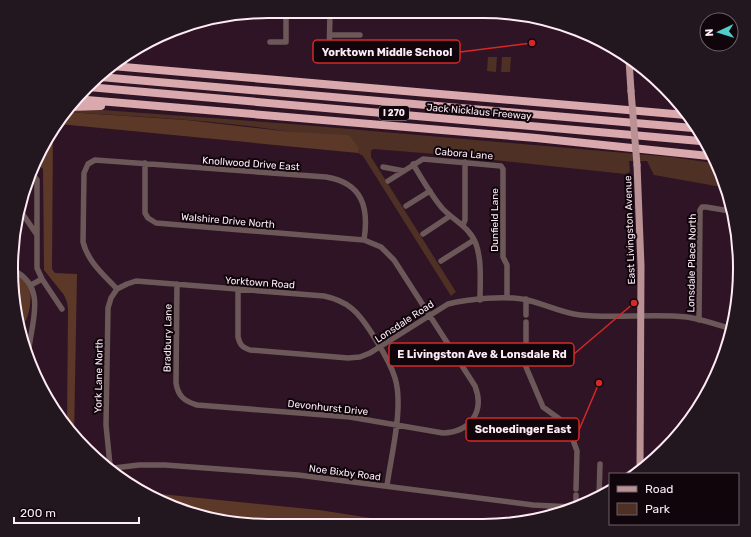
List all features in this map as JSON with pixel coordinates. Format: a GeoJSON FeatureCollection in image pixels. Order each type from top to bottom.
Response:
{"type":"FeatureCollection","features":[{"type":"Feature","properties":{"kind":"highway"},"geometry":{"type":"LineString","coordinates":[[124,64],[138,68]]}},
{"type":"Feature","properties":{"kind":"highway"},"geometry":{"type":"LineString","coordinates":[[120,67],[680,114]]}},
{"type":"Feature","properties":{"kind":"highway","name":"Jack Nicklaus Freeway"},"geometry":{"type":"LineString","coordinates":[[106,78],[690,128]]}},
{"type":"Feature","properties":{"kind":"highway","name":"Jack Nicklaus Freeway"},"geometry":{"type":"LineString","coordinates":[[95,88],[697,140]]}},
{"type":"Feature","properties":{"kind":"highway"},"geometry":{"type":"LineString","coordinates":[[83,100],[536,138],[706,156]]}},
{"type":"Feature","properties":{"kind":"highway"},"geometry":{"type":"LineString","coordinates":[[77,107],[139,105]]}},
{"type":"Feature","properties":{"kind":"main road","name":"East Livingston Avenue"},"geometry":{"type":"LineString","coordinates":[[629,66],[637,165],[641,259],[640,463]]}},
{"type":"Feature","properties":{"kind":"street"},"geometry":{"type":"LineString","coordinates":[[270,42],[286,42],[286,18]]}},
{"type":"Feature","properties":{"kind":"street"},"geometry":{"type":"LineString","coordinates":[[329,59],[330,18]]}},
{"type":"Feature","properties":{"kind":"street"},"geometry":{"type":"LineString","coordinates":[[330,35],[360,35]]}},
{"type":"Feature","properties":{"kind":"street","name":"Cabora Lane"},"geometry":{"type":"LineString","coordinates":[[388,181],[423,159],[501,166]]}},
{"type":"Feature","properties":{"kind":"street","name":"Knollwood Drive East"},"geometry":{"type":"LineString","coordinates":[[117,289],[90,260],[85,252],[83,242],[84,174],[86,167],[90,162],[99,160],[326,177],[339,180],[354,190],[364,208],[366,224],[364,240]]}},
{"type":"Feature","properties":{"kind":"street"},"geometry":{"type":"LineString","coordinates":[[463,225],[465,220],[465,162]]}},
{"type":"Feature","properties":{"kind":"street","name":"Walshire Drive North"},"geometry":{"type":"LineString","coordinates":[[145,163],[145,213],[148,218],[156,223],[364,240],[377,245],[388,252],[475,386],[479,400],[476,415]]}},
{"type":"Feature","properties":{"kind":"street"},"geometry":{"type":"LineString","coordinates":[[413,164],[437,202],[450,216],[463,225],[474,240],[479,257],[480,300]]}},
{"type":"Feature","properties":{"kind":"street","name":"Dunfield Lane"},"geometry":{"type":"LineString","coordinates":[[501,166],[503,169],[502,257],[507,265],[507,298]]}},
{"type":"Feature","properties":{"kind":"street"},"geometry":{"type":"LineString","coordinates":[[383,167],[404,170]]}},
{"type":"Feature","properties":{"kind":"street"},"geometry":{"type":"LineString","coordinates":[[35,178],[37,180],[37,268],[42,279],[62,309]]}},
{"type":"Feature","properties":{"kind":"street"},"geometry":{"type":"LineString","coordinates":[[406,206],[430,191]]}},
{"type":"Feature","properties":{"kind":"street","name":"Lonsdale Place North"},"geometry":{"type":"LineString","coordinates":[[699,320],[699,214],[700,210],[706,206],[725,209]]}},
{"type":"Feature","properties":{"kind":"street"},"geometry":{"type":"LineString","coordinates":[[24,216],[37,235]]}},
{"type":"Feature","properties":{"kind":"street"},"geometry":{"type":"LineString","coordinates":[[423,234],[450,216]]}},
{"type":"Feature","properties":{"kind":"street"},"geometry":{"type":"LineString","coordinates":[[441,261],[474,240]]}},
{"type":"Feature","properties":{"kind":"street"},"geometry":{"type":"LineString","coordinates":[[18,273],[24,276],[31,285],[35,301],[35,315],[29,343]]}},
{"type":"Feature","properties":{"kind":"street"},"geometry":{"type":"LineString","coordinates":[[31,285],[42,279]]}},
{"type":"Feature","properties":{"kind":"street","name":"Yorktown Road"},"geometry":{"type":"LineString","coordinates":[[117,289],[136,281],[324,296],[341,301],[355,311],[390,364],[397,385],[398,405],[387,486]]}},
{"type":"Feature","properties":{"kind":"street","name":"Bradbury Lane"},"geometry":{"type":"LineString","coordinates":[[177,284],[177,391]]}},
{"type":"Feature","properties":{"kind":"street","name":"York Lane North"},"geometry":{"type":"LineString","coordinates":[[110,462],[106,425],[108,308],[111,298],[117,289]]}},
{"type":"Feature","properties":{"kind":"street","name":"Lonsdale Road"},"geometry":{"type":"LineString","coordinates":[[238,289],[239,343],[244,348],[250,350],[354,358],[365,356],[448,304],[461,301],[507,298],[526,299],[566,313],[581,315],[682,317],[725,327]]}},
{"type":"Feature","properties":{"kind":"street"},"geometry":{"type":"LineString","coordinates":[[526,299],[526,315]]}},
{"type":"Feature","properties":{"kind":"street"},"geometry":{"type":"LineString","coordinates":[[526,322],[526,367],[543,407],[565,423],[569,429],[576,450],[576,488]]}},
{"type":"Feature","properties":{"kind":"street","name":"Devonhurst Drive"},"geometry":{"type":"LineString","coordinates":[[177,391],[181,398],[197,405],[350,417],[443,433],[450,433],[462,429],[476,415]]}},
{"type":"Feature","properties":{"kind":"street"},"geometry":{"type":"LineString","coordinates":[[599,490],[600,464]]}},
{"type":"Feature","properties":{"kind":"street","name":"Noe Bixby Road"},"geometry":{"type":"LineString","coordinates":[[117,468],[140,465],[165,465],[298,475],[550,506],[563,506]]}},
{"type":"Feature","properties":{"kind":"street"},"geometry":{"type":"LineString","coordinates":[[576,495],[576,501]]}},
{"type":"Feature","properties":{"kind":"green space"},"geometry":{"type":"Polygon","coordinates":[[[488,57],[497,57],[496,72],[487,71],[488,57]]]}},
{"type":"Feature","properties":{"kind":"green space"},"geometry":{"type":"Polygon","coordinates":[[[502,57],[511,57],[510,72],[501,72],[502,57]]]}},
{"type":"Feature","properties":{"kind":"green space"},"geometry":{"type":"Polygon","coordinates":[[[76,108],[89,109],[292,124],[672,157],[709,162],[719,187],[654,175],[647,161],[629,161],[630,172],[625,174],[448,155],[373,149],[371,151],[371,157],[456,292],[451,296],[363,156],[358,153],[359,148],[300,134],[263,128],[179,119],[73,112],[76,108]]]}},
{"type":"Feature","properties":{"kind":"shaded area"},"geometry":{"type":"Polygon","coordinates":[[[73,112],[186,120],[292,132],[349,135],[359,148],[358,153],[64,124],[73,112]]]}},
{"type":"Feature","properties":{"kind":"shaded area"},"geometry":{"type":"Polygon","coordinates":[[[53,141],[52,269],[55,273],[77,274],[74,426],[67,417],[67,302],[64,295],[44,270],[43,169],[40,167],[53,141]]]}},
{"type":"Feature","properties":{"kind":"shaded area"},"geometry":{"type":"Polygon","coordinates":[[[18,276],[30,290],[31,297],[29,311],[25,321],[20,301],[18,276]]]}},
{"type":"Feature","properties":{"kind":"shaded area"},"geometry":{"type":"Polygon","coordinates":[[[160,494],[319,510],[378,519],[268,519],[236,517],[188,506],[160,494]]]}},
{"type":"Feature","properties":{"kind":"place","name":"Yorktown Middle School"},"geometry":{"type":"Point","coordinates":[532,43]}},
{"type":"Feature","properties":{"kind":"place","name":"E Livingston Ave & Lonsdale Rd"},"geometry":{"type":"Point","coordinates":[634,303]}},
{"type":"Feature","properties":{"kind":"place","name":"Schoedinger East"},"geometry":{"type":"Point","coordinates":[599,383]}}]}
